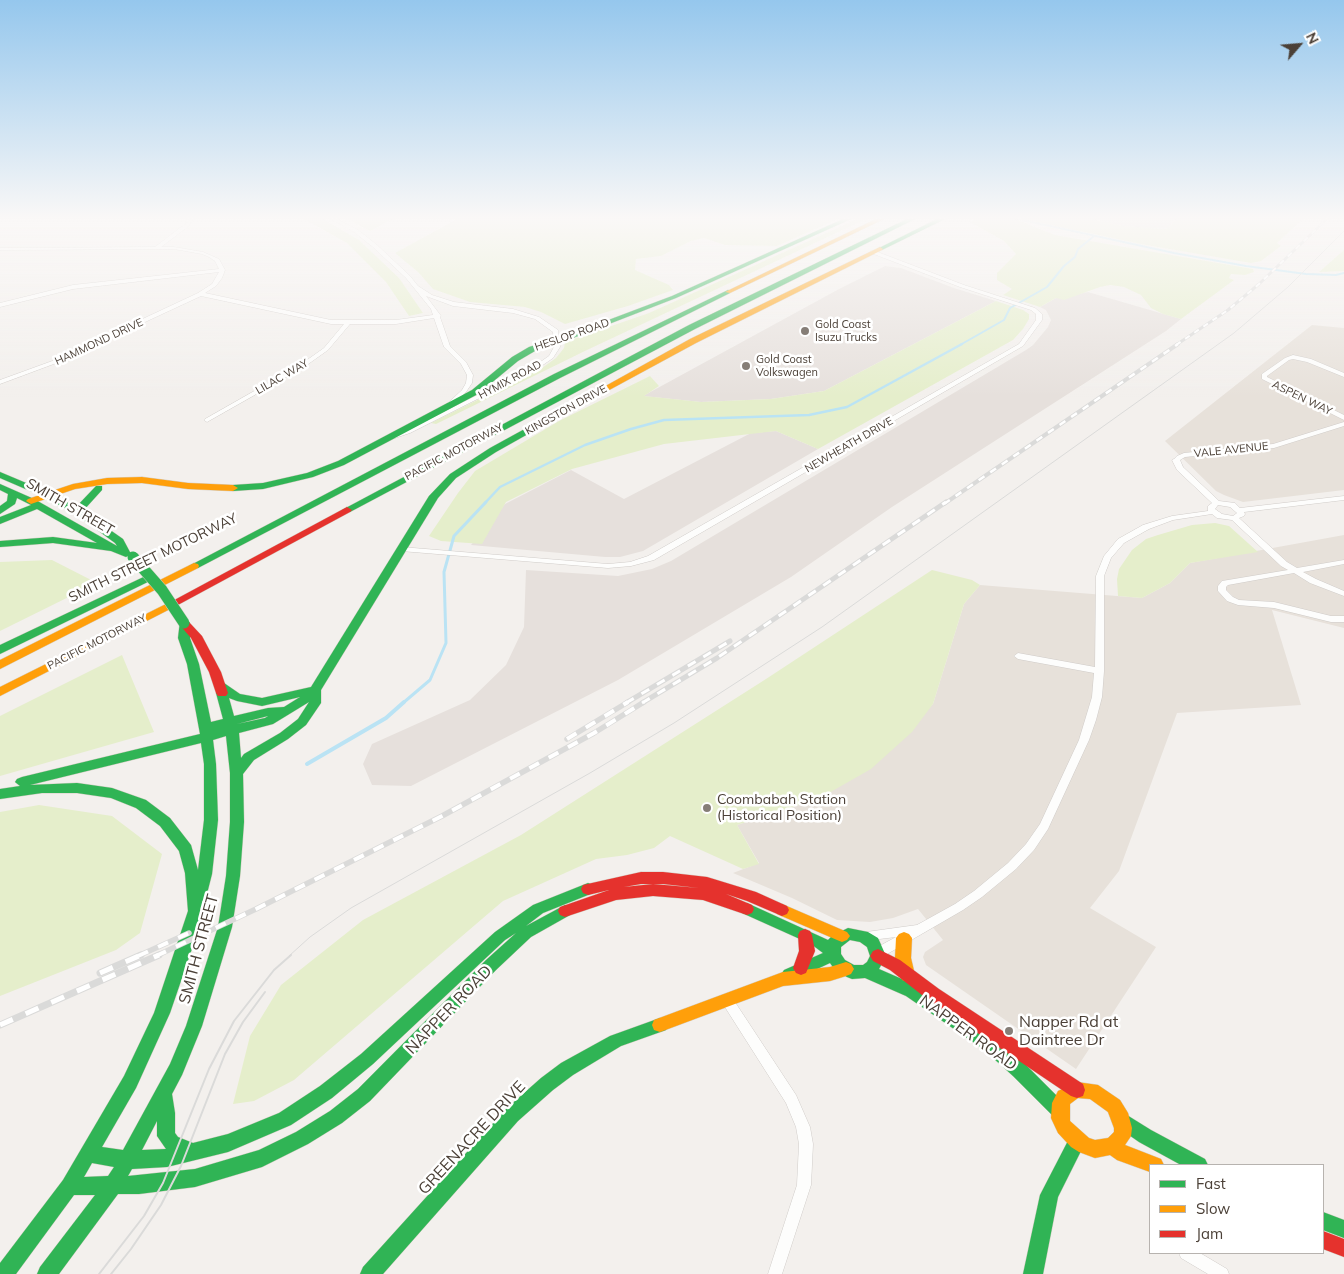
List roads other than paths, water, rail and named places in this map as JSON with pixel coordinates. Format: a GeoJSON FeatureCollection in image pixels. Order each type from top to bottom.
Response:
{"type":"FeatureCollection","features":[{"type":"Feature","properties":{"kind":"main road","name":"HESLOP ROAD"},"geometry":{"type":"LineString","coordinates":[[35,503],[83,484],[142,480],[230,488],[284,482],[324,470],[486,385],[522,354],[674,297],[715,278]]}},
{"type":"Feature","properties":{"kind":"main road","name":"PACIFIC MOTORWAY"},"geometry":{"type":"LineString","coordinates":[[0,665],[626,342],[758,278]]}},
{"type":"Feature","properties":{"kind":"main road","name":"PACIFIC MOTORWAY"},"geometry":{"type":"LineString","coordinates":[[0,692],[158,611],[684,331],[791,278]]}},
{"type":"Feature","properties":{"kind":"main road","name":"KINGSTON DRIVE"},"geometry":{"type":"LineString","coordinates":[[0,789],[206,732],[231,726],[269,721],[300,704],[315,690],[434,496],[454,476],[493,450],[693,341],[820,278]]}},
{"type":"Feature","properties":{"kind":"main road","name":"SMITH STREET"},"geometry":{"type":"LineString","coordinates":[[0,475],[51,497],[77,511],[119,541],[129,555],[162,590],[184,623],[196,636],[220,686],[231,726],[236,773],[236,847],[230,900],[225,927],[194,1026],[163,1094],[113,1186],[47,1274]]}},
{"type":"Feature","properties":{"kind":"main road","name":"HESLOP ROAD"},"geometry":{"type":"LineString","coordinates":[[51,497],[99,488],[161,483]]}},
{"type":"Feature","properties":{"kind":"main road","name":"SMITH STREET"},"geometry":{"type":"LineString","coordinates":[[0,487],[35,503],[111,548],[129,555]]}},
{"type":"Feature","properties":{"kind":"main road"},"geometry":{"type":"LineString","coordinates":[[77,511],[99,488]]}},
{"type":"Feature","properties":{"kind":"main road"},"geometry":{"type":"LineString","coordinates":[[0,512],[12,502],[13,492]]}},
{"type":"Feature","properties":{"kind":"main road","name":"SMITH STREET MOTORWAY"},"geometry":{"type":"LineString","coordinates":[[0,650],[285,510],[322,498]]}},
{"type":"Feature","properties":{"kind":"main road"},"geometry":{"type":"LineString","coordinates":[[0,512],[35,503]]}},
{"type":"Feature","properties":{"kind":"main road"},"geometry":{"type":"LineString","coordinates":[[0,522],[35,503]]}},
{"type":"Feature","properties":{"kind":"main road"},"geometry":{"type":"LineString","coordinates":[[0,544],[52,540],[111,548]]}},
{"type":"Feature","properties":{"kind":"main road","name":"SMITH STREET"},"geometry":{"type":"LineString","coordinates":[[4,1274],[69,1186],[130,1082],[162,1014],[182,958],[204,874],[209,842],[211,779],[206,732],[192,664],[184,638],[184,623]]}},
{"type":"Feature","properties":{"kind":"main road"},"geometry":{"type":"LineString","coordinates":[[220,686],[237,697],[262,702],[315,690],[315,703],[302,722],[284,736],[249,757],[236,773]]}},
{"type":"Feature","properties":{"kind":"main road"},"geometry":{"type":"LineString","coordinates":[[0,794],[42,788],[77,788],[112,793],[142,804],[165,822],[186,849],[192,873],[194,911]]}},
{"type":"Feature","properties":{"kind":"main road","name":"NAPPER ROAD"},"geometry":{"type":"LineString","coordinates":[[89,1154],[127,1160],[161,1159],[215,1147],[249,1135],[302,1109],[367,1059],[500,936],[538,909],[579,891],[612,882],[642,878],[663,878],[707,883],[751,896],[842,936]]}},
{"type":"Feature","properties":{"kind":"main road","name":"NAPPER ROAD"},"geometry":{"type":"LineString","coordinates":[[69,1186],[113,1186],[173,1182],[215,1174],[262,1158],[321,1127],[352,1106],[377,1083],[510,947],[543,922],[578,906],[616,894],[653,890],[678,891],[725,900],[805,935],[833,953]]}},
{"type":"Feature","properties":{"kind":"main road"},"geometry":{"type":"LineString","coordinates":[[848,934],[863,936],[873,943],[878,954],[876,962],[866,971],[852,972],[840,965],[833,953],[834,945],[842,936],[848,934]]}},
{"type":"Feature","properties":{"kind":"main road"},"geometry":{"type":"LineString","coordinates":[[801,968],[807,951],[805,935]]}},
{"type":"Feature","properties":{"kind":"main road"},"geometry":{"type":"LineString","coordinates":[[904,938],[903,958],[907,975]]}},
{"type":"Feature","properties":{"kind":"main road","name":"GREENACRE DRIVE"},"geometry":{"type":"LineString","coordinates":[[783,980],[801,968],[833,953]]}},
{"type":"Feature","properties":{"kind":"main road","name":"NAPPER ROAD"},"geometry":{"type":"LineString","coordinates":[[878,954],[1025,1057],[1077,1090]]}},
{"type":"Feature","properties":{"kind":"main road","name":"GREENACRE DRIVE"},"geometry":{"type":"LineString","coordinates":[[370,1274],[512,1116],[547,1084],[588,1056],[616,1041],[783,980],[830,974],[846,969]]}},
{"type":"Feature","properties":{"kind":"main road","name":"NAPPER ROAD"},"geometry":{"type":"LineString","coordinates":[[866,971],[912,991],[989,1044],[1060,1110]]}},
{"type":"Feature","properties":{"kind":"main road"},"geometry":{"type":"LineString","coordinates":[[1122,1120],[1122,1136],[1112,1146],[1095,1149],[1077,1141],[1064,1127],[1060,1110],[1064,1097],[1077,1090],[1092,1091],[1108,1100],[1122,1120],[1145,1136],[1197,1164]]}},
{"type":"Feature","properties":{"kind":"main road"},"geometry":{"type":"LineString","coordinates":[[163,1094],[166,1113],[166,1136],[172,1143],[192,1151]]}},
{"type":"Feature","properties":{"kind":"main road"},"geometry":{"type":"LineString","coordinates":[[1033,1274],[1047,1200],[1053,1184],[1077,1141]]}},
{"type":"Feature","properties":{"kind":"main road"},"geometry":{"type":"LineString","coordinates":[[1112,1146],[1123,1154],[1152,1164]]}},
{"type":"Feature","properties":{"kind":"main road"},"geometry":{"type":"LineString","coordinates":[[1324,1221],[1344,1229]]}},
{"type":"Feature","properties":{"kind":"main road"},"geometry":{"type":"LineString","coordinates":[[1324,1240],[1344,1248]]}},
{"type":"Feature","properties":{"kind":"street"},"geometry":{"type":"LineString","coordinates":[[0,305],[72,287],[147,278]]}},
{"type":"Feature","properties":{"kind":"street","name":"HAMMOND DRIVE"},"geometry":{"type":"LineString","coordinates":[[0,382],[57,361],[200,294],[214,285],[219,278]]}},
{"type":"Feature","properties":{"kind":"street","name":"HYMIX ROAD"},"geometry":{"type":"LineString","coordinates":[[407,278],[438,316],[447,347],[464,363],[470,375],[469,383],[464,391],[448,405]]}},
{"type":"Feature","properties":{"kind":"street","name":"NEWHEATH DRIVE"},"geometry":{"type":"LineString","coordinates":[[401,549],[608,566],[631,564],[651,558],[1021,345],[1041,317],[1037,312],[1026,306],[942,278]]}},
{"type":"Feature","properties":{"kind":"street","name":"HYMIX ROAD"},"geometry":{"type":"LineString","coordinates":[[388,438],[408,432],[535,368],[558,348],[556,331],[537,318],[513,311],[453,304],[430,296],[416,287]]}},
{"type":"Feature","properties":{"kind":"street"},"geometry":{"type":"LineString","coordinates":[[200,294],[308,319],[348,323],[396,322],[438,316]]}},
{"type":"Feature","properties":{"kind":"street","name":"LILAC WAY"},"geometry":{"type":"LineString","coordinates":[[207,420],[302,366],[326,349],[348,323]]}},
{"type":"Feature","properties":{"kind":"street","name":"ASPEN WAY"},"geometry":{"type":"LineString","coordinates":[[1344,375],[1309,360],[1293,357],[1264,375],[1264,378],[1344,418]]}},
{"type":"Feature","properties":{"kind":"street","name":"VALE AVENUE"},"geometry":{"type":"LineString","coordinates":[[1215,508],[1180,468],[1176,460],[1179,457],[1274,446],[1344,424]]}},
{"type":"Feature","properties":{"kind":"street"},"geometry":{"type":"LineString","coordinates":[[878,954],[978,894],[1012,866],[1030,847],[1044,826],[1084,740],[1097,697],[1100,576],[1103,565],[1110,553],[1129,536],[1146,526],[1227,504],[1239,510],[1344,498]]}},
{"type":"Feature","properties":{"kind":"street"},"geometry":{"type":"LineString","coordinates":[[1215,508],[1220,516],[1234,518],[1269,551],[1294,570],[1313,581],[1344,594]]}},
{"type":"Feature","properties":{"kind":"street"},"geometry":{"type":"LineString","coordinates":[[1234,518],[1241,514],[1239,510]]}},
{"type":"Feature","properties":{"kind":"street"},"geometry":{"type":"LineString","coordinates":[[1344,562],[1225,583],[1222,586],[1222,591],[1230,599],[1238,602],[1274,606],[1331,619],[1344,619]]}},
{"type":"Feature","properties":{"kind":"street"},"geometry":{"type":"LineString","coordinates":[[1018,656],[1099,671]]}},
{"type":"Feature","properties":{"kind":"street"},"geometry":{"type":"LineString","coordinates":[[863,936],[916,930]]}},
{"type":"Feature","properties":{"kind":"street"},"geometry":{"type":"LineString","coordinates":[[727,1000],[791,1098],[803,1127],[806,1144],[804,1185],[775,1274]]}},
{"type":"Feature","properties":{"kind":"street"},"geometry":{"type":"LineString","coordinates":[[1188,1254],[1222,1274]]}},
{"type":"Feature","properties":{"kind":"waterway"},"geometry":{"type":"LineString","coordinates":[[960,345],[1004,320],[1010,308],[1047,287],[1054,278]]}},
{"type":"Feature","properties":{"kind":"waterway"},"geometry":{"type":"LineString","coordinates":[[484,504],[500,487],[585,445],[631,429],[664,420],[809,415],[847,407],[962,344]]}},
{"type":"Feature","properties":{"kind":"waterway"},"geometry":{"type":"LineString","coordinates":[[403,703],[430,680],[446,643],[444,572],[454,536],[486,502]]}},
{"type":"Feature","properties":{"kind":"waterway"},"geometry":{"type":"LineString","coordinates":[[307,764],[386,718],[404,702]]}},
{"type":"Feature","properties":{"kind":"tram line"},"geometry":{"type":"LineString","coordinates":[[289,956],[310,937],[351,908],[590,773],[674,723],[822,627],[1234,333],[1297,278]]}},
{"type":"Feature","properties":{"kind":"tram line"},"geometry":{"type":"LineString","coordinates":[[99,1274],[144,1216],[163,1183],[209,1069],[234,1021],[274,970],[291,955]]}},
{"type":"Feature","properties":{"kind":"tram line"},"geometry":{"type":"LineString","coordinates":[[111,1274],[131,1249],[161,1205],[181,1166],[225,1054],[243,1022],[265,992]]}},
{"type":"Feature","properties":{"kind":"railway"},"geometry":{"type":"LineString","coordinates":[[1176,345],[1228,310],[1265,278]]}},
{"type":"Feature","properties":{"kind":"railway"},"geometry":{"type":"LineString","coordinates":[[944,504],[1178,344]]}},
{"type":"Feature","properties":{"kind":"railway"},"geometry":{"type":"LineString","coordinates":[[642,703],[717,658],[946,502]]}},
{"type":"Feature","properties":{"kind":"railway"},"geometry":{"type":"LineString","coordinates":[[626,703],[730,641]]}},
{"type":"Feature","properties":{"kind":"railway"},"geometry":{"type":"LineString","coordinates":[[567,739],[628,702]]}},
{"type":"Feature","properties":{"kind":"railway"},"geometry":{"type":"LineString","coordinates":[[156,956],[256,909],[442,816],[594,733],[644,702]]}},
{"type":"Feature","properties":{"kind":"railway"},"geometry":{"type":"LineString","coordinates":[[138,956],[189,933]]}},
{"type":"Feature","properties":{"kind":"railway"},"geometry":{"type":"LineString","coordinates":[[100,973],[141,955]]}},
{"type":"Feature","properties":{"kind":"railway"},"geometry":{"type":"LineString","coordinates":[[0,1025],[159,955]]}},
{"type":"Feature","properties":{"kind":"place","name":"Gold Coast Isuzu Trucks"},"geometry":{"type":"Point","coordinates":[805,331]}},
{"type":"Feature","properties":{"kind":"place","name":"Gold Coast Volkswagen"},"geometry":{"type":"Point","coordinates":[746,366]}},
{"type":"Feature","properties":{"kind":"place","name":"Coombabah Station (Historical Position)"},"geometry":{"type":"Point","coordinates":[707,808]}},
{"type":"Feature","properties":{"kind":"place","name":"Napper Rd at Daintree Dr"},"geometry":{"type":"Point","coordinates":[1009,1031]}}]}
